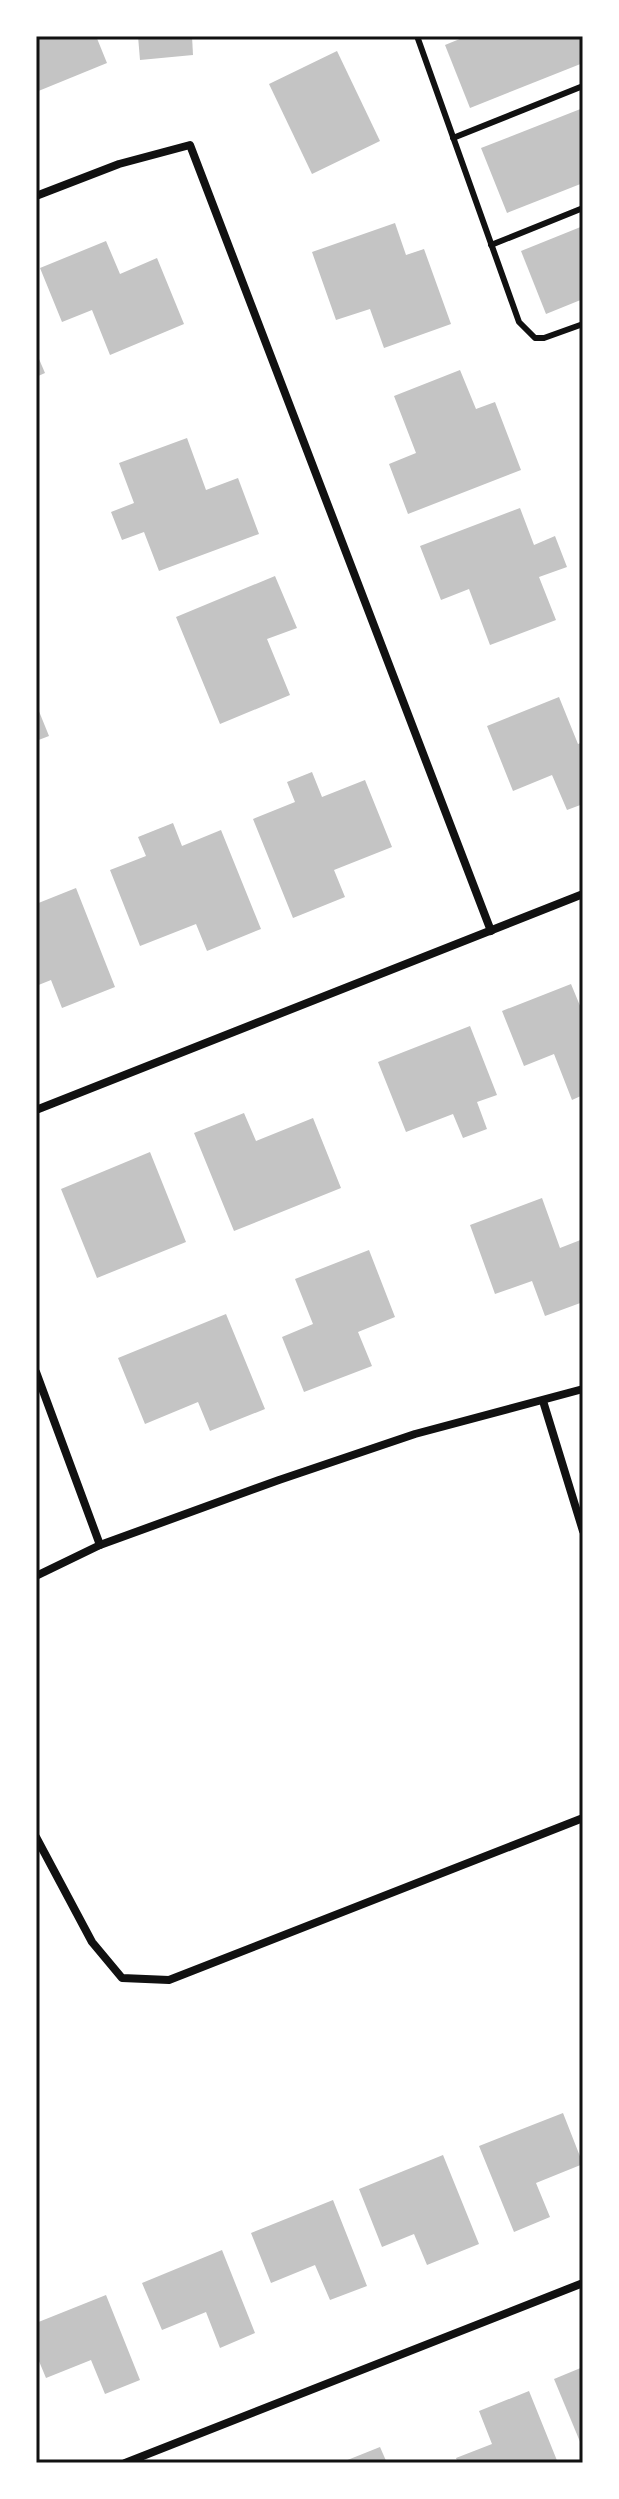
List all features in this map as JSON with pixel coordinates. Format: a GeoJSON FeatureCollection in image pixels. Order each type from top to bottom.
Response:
{"type":"FeatureCollection","features":[{"type":"Feature","properties":{"kind":"street"},"geometry":{"type":"LineString","coordinates":[[36,196],[119,164],[190,145],[491,931]]}},
{"type":"Feature","properties":{"kind":"street"},"geometry":{"type":"LineString","coordinates":[[36,1110],[583,894]]}},
{"type":"Feature","properties":{"kind":"street"},"geometry":{"type":"LineString","coordinates":[[36,1372],[100,1545]]}},
{"type":"Feature","properties":{"kind":"street"},"geometry":{"type":"LineString","coordinates":[[36,1576],[100,1545],[279,1480],[415,1434],[583,1389]]}},
{"type":"Feature","properties":{"kind":"street"},"geometry":{"type":"LineString","coordinates":[[543,1401],[583,1531]]}},
{"type":"Feature","properties":{"kind":"street"},"geometry":{"type":"LineString","coordinates":[[36,1837],[92,1942],[122,1978],[169,1980],[583,1818]]}},
{"type":"Feature","properties":{"kind":"street"},"geometry":{"type":"LineString","coordinates":[[125,2463],[583,2283]]}},
{"type":"Feature","properties":{"kind":"lane"},"geometry":{"type":"LineString","coordinates":[[419,36],[519,322],[535,338],[544,338],[583,324]]}},
{"type":"Feature","properties":{"kind":"lane"},"geometry":{"type":"LineString","coordinates":[[453,138],[583,86]]}},
{"type":"Feature","properties":{"kind":"lane"},"geometry":{"type":"LineString","coordinates":[[491,245],[583,208]]}},
{"type":"Feature","properties":{"kind":"building"},"geometry":{"type":"Polygon","coordinates":[[[36,36],[96,36],[107,63],[36,92],[36,36]]]}},
{"type":"Feature","properties":{"kind":"building"},"geometry":{"type":"Polygon","coordinates":[[[138,36],[192,36],[193,55],[140,60],[138,36]]]}},
{"type":"Feature","properties":{"kind":"building"},"geometry":{"type":"Polygon","coordinates":[[[467,36],[583,36],[583,63],[470,108],[445,45],[467,36]]]}},
{"type":"Feature","properties":{"kind":"building"},"geometry":{"type":"Polygon","coordinates":[[[337,51],[380,141],[312,174],[269,84],[337,51]]]}},
{"type":"Feature","properties":{"kind":"building"},"geometry":{"type":"Polygon","coordinates":[[[583,108],[583,183],[507,213],[481,148],[583,108]]]}},
{"type":"Feature","properties":{"kind":"building"},"geometry":{"type":"Polygon","coordinates":[[[395,223],[406,255],[424,249],[451,324],[384,348],[370,309],[336,320],[312,252],[395,223]]]}},
{"type":"Feature","properties":{"kind":"building"},"geometry":{"type":"Polygon","coordinates":[[[583,226],[583,299],[546,314],[521,251],[583,226]]]}},
{"type":"Feature","properties":{"kind":"building"},"geometry":{"type":"Polygon","coordinates":[[[106,241],[120,274],[157,258],[184,324],[110,355],[92,310],[62,322],[40,268],[106,241]]]}},
{"type":"Feature","properties":{"kind":"building"},"geometry":{"type":"Polygon","coordinates":[[[36,352],[45,373],[36,377],[36,352]]]}},
{"type":"Feature","properties":{"kind":"building"},"geometry":{"type":"Polygon","coordinates":[[[460,370],[476,409],[495,402],[521,470],[408,514],[389,464],[416,453],[394,396],[460,370]]]}},
{"type":"Feature","properties":{"kind":"building"},"geometry":{"type":"Polygon","coordinates":[[[187,438],[206,490],[238,478],[259,534],[159,571],[144,532],[122,540],[111,512],[134,503],[119,463],[187,438]]]}},
{"type":"Feature","properties":{"kind":"building"},"geometry":{"type":"Polygon","coordinates":[[[520,508],[534,545],[555,536],[567,567],[539,577],[556,620],[490,645],[469,589],[441,600],[420,546],[520,508]]]}},
{"type":"Feature","properties":{"kind":"building"},"geometry":{"type":"Polygon","coordinates":[[[275,576],[297,628],[267,639],[290,695],[220,724],[176,617],[275,576]]]}},
{"type":"Feature","properties":{"kind":"building"},"geometry":{"type":"Polygon","coordinates":[[[559,697],[578,744],[583,742],[583,804],[567,810],[552,775],[513,791],[487,726],[559,697]]]}},
{"type":"Feature","properties":{"kind":"building"},"geometry":{"type":"Polygon","coordinates":[[[36,704],[49,736],[36,741],[36,704]]]}},
{"type":"Feature","properties":{"kind":"building"},"geometry":{"type":"Polygon","coordinates":[[[312,772],[322,797],[365,780],[392,847],[334,870],[345,897],[293,918],[253,819],[295,802],[287,782],[312,772]]]}},
{"type":"Feature","properties":{"kind":"building"},"geometry":{"type":"Polygon","coordinates":[[[173,823],[182,846],[221,830],[261,929],[207,951],[196,924],[140,946],[110,870],[146,856],[138,837],[173,823]]]}},
{"type":"Feature","properties":{"kind":"building"},"geometry":{"type":"Polygon","coordinates":[[[76,888],[115,987],[62,1008],[51,980],[36,986],[36,904],[76,888]]]}},
{"type":"Feature","properties":{"kind":"building"},"geometry":{"type":"Polygon","coordinates":[[[571,984],[583,1013],[583,1095],[572,1100],[554,1054],[524,1066],[502,1011],[571,984]]]}},
{"type":"Feature","properties":{"kind":"building"},"geometry":{"type":"Polygon","coordinates":[[[470,1026],[497,1095],[477,1102],[487,1129],[463,1138],[453,1114],[406,1132],[378,1062],[470,1026]]]}},
{"type":"Feature","properties":{"kind":"building"},"geometry":{"type":"Polygon","coordinates":[[[244,1113],[256,1141],[313,1118],[341,1188],[234,1231],[194,1133],[244,1113]]]}},
{"type":"Feature","properties":{"kind":"building"},"geometry":{"type":"Polygon","coordinates":[[[150,1152],[186,1242],[97,1278],[61,1189],[150,1152]]]}},
{"type":"Feature","properties":{"kind":"building"},"geometry":{"type":"Polygon","coordinates":[[[542,1198],[560,1248],[583,1239],[583,1302],[545,1316],[532,1281],[495,1294],[470,1225],[542,1198]]]}},
{"type":"Feature","properties":{"kind":"building"},"geometry":{"type":"Polygon","coordinates":[[[369,1250],[395,1317],[358,1332],[372,1366],[304,1392],[282,1337],[313,1324],[295,1279],[369,1250]]]}},
{"type":"Feature","properties":{"kind":"building"},"geometry":{"type":"Polygon","coordinates":[[[226,1314],[265,1409],[210,1431],[198,1402],[145,1424],[118,1358],[226,1314]]]}},
{"type":"Feature","properties":{"kind":"building"},"geometry":{"type":"Polygon","coordinates":[[[563,2113],[583,2164],[536,2183],[550,2217],[514,2232],[479,2146],[563,2113]]]}},
{"type":"Feature","properties":{"kind":"building"},"geometry":{"type":"Polygon","coordinates":[[[443,2155],[479,2244],[427,2265],[414,2234],[382,2247],[359,2189],[443,2155]]]}},
{"type":"Feature","properties":{"kind":"building"},"geometry":{"type":"Polygon","coordinates":[[[333,2200],[367,2286],[330,2300],[315,2265],[271,2283],[251,2233],[333,2200]]]}},
{"type":"Feature","properties":{"kind":"building"},"geometry":{"type":"Polygon","coordinates":[[[222,2250],[255,2333],[220,2348],[206,2312],[162,2330],[142,2283],[222,2250]]]}},
{"type":"Feature","properties":{"kind":"building"},"geometry":{"type":"Polygon","coordinates":[[[106,2295],[140,2380],[105,2394],[91,2360],[46,2378],[36,2354],[36,2323],[106,2295]]]}},
{"type":"Feature","properties":{"kind":"building"},"geometry":{"type":"Polygon","coordinates":[[[583,2367],[583,2449],[554,2379],[583,2367]]]}},
{"type":"Feature","properties":{"kind":"building"},"geometry":{"type":"Polygon","coordinates":[[[529,2391],[558,2463],[458,2463],[456,2458],[492,2444],[479,2411],[529,2391]]]}},
{"type":"Feature","properties":{"kind":"building"},"geometry":{"type":"Polygon","coordinates":[[[380,2447],[387,2463],[340,2463],[380,2447]]]}}]}
